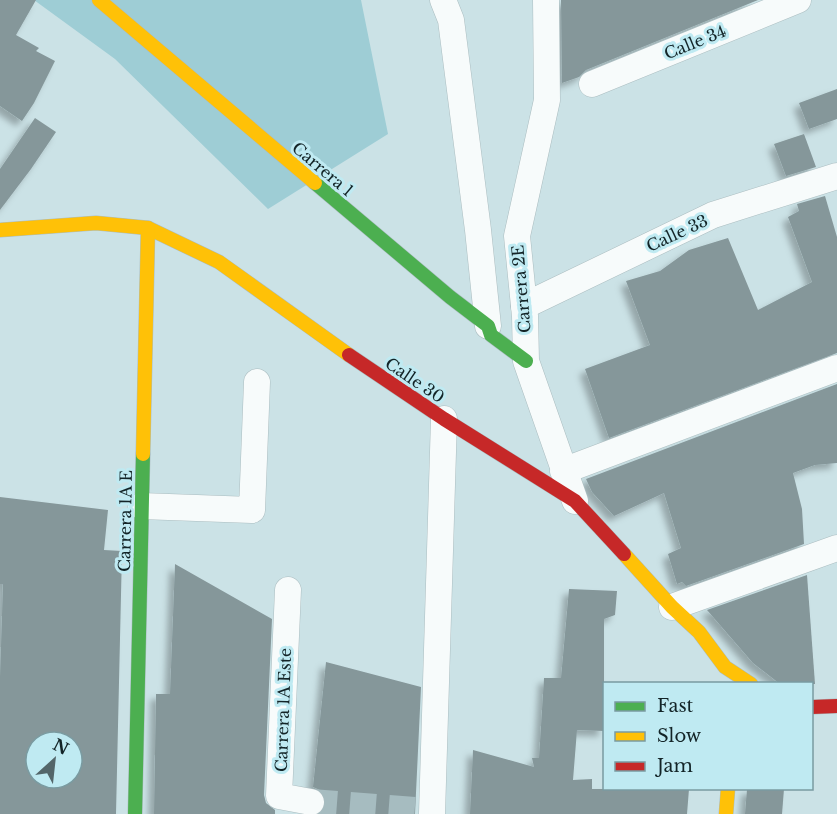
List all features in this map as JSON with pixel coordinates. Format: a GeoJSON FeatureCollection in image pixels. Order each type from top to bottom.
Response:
{"type":"FeatureCollection","features":[{"type":"Feature","properties":{"kind":"street","name":"Carrera 1"},"geometry":{"type":"LineString","coordinates":[[99,0],[526,361]]}},
{"type":"Feature","properties":{"kind":"street"},"geometry":{"type":"LineString","coordinates":[[443,0],[452,31],[490,330]]}},
{"type":"Feature","properties":{"kind":"street","name":"Carrera 2E"},"geometry":{"type":"LineString","coordinates":[[546,0],[547,100],[517,236],[525,311],[526,361],[575,501]]}},
{"type":"Feature","properties":{"kind":"street","name":"Calle 34"},"geometry":{"type":"LineString","coordinates":[[592,84],[798,0]]}},
{"type":"Feature","properties":{"kind":"street","name":"Calle 33"},"geometry":{"type":"LineString","coordinates":[[490,330],[507,335],[518,329],[525,311],[713,215],[837,176]]}},
{"type":"Feature","properties":{"kind":"street","name":"Calle 30"},"geometry":{"type":"LineString","coordinates":[[0,230],[96,223],[148,228],[219,262],[444,419],[575,501],[672,607],[699,632],[725,667],[748,682]]}},
{"type":"Feature","properties":{"kind":"street","name":"Carrera 1A E"},"geometry":{"type":"LineString","coordinates":[[135,814],[148,228]]}},
{"type":"Feature","properties":{"kind":"street"},"geometry":{"type":"LineString","coordinates":[[563,471],[837,368]]}},
{"type":"Feature","properties":{"kind":"street"},"geometry":{"type":"LineString","coordinates":[[141,506],[252,510],[257,382]]}},
{"type":"Feature","properties":{"kind":"street"},"geometry":{"type":"LineString","coordinates":[[426,812],[444,419]]}},
{"type":"Feature","properties":{"kind":"street"},"geometry":{"type":"LineString","coordinates":[[672,607],[837,548]]}},
{"type":"Feature","properties":{"kind":"street","name":"Carrera 1A Este"},"geometry":{"type":"LineString","coordinates":[[288,591],[279,796],[311,802]]}},
{"type":"Feature","properties":{"kind":"street"},"geometry":{"type":"LineString","coordinates":[[725,667],[729,682]]}},
{"type":"Feature","properties":{"kind":"street"},"geometry":{"type":"LineString","coordinates":[[813,707],[837,706]]}},
{"type":"Feature","properties":{"kind":"street"},"geometry":{"type":"LineString","coordinates":[[726,814],[728,790]]}},
{"type":"Feature","properties":{"kind":"shaded area"},"geometry":{"type":"Polygon","coordinates":[[[34,0],[361,0],[388,134],[268,209],[115,59],[34,0]]]}},
{"type":"Feature","properties":{"kind":"building"},"geometry":{"type":"Polygon","coordinates":[[[0,0],[36,0],[16,35],[39,48],[36,51],[55,61],[34,103],[22,121],[0,106],[0,0]]]}},
{"type":"Feature","properties":{"kind":"building"},"geometry":{"type":"Polygon","coordinates":[[[561,0],[758,0],[586,70],[579,77],[562,83],[561,0]]]}},
{"type":"Feature","properties":{"kind":"building"},"geometry":{"type":"Polygon","coordinates":[[[837,89],[837,119],[809,129],[799,103],[837,89]]]}},
{"type":"Feature","properties":{"kind":"building"},"geometry":{"type":"Polygon","coordinates":[[[35,118],[56,132],[0,210],[0,169],[35,118]]]}},
{"type":"Feature","properties":{"kind":"building"},"geometry":{"type":"Polygon","coordinates":[[[804,134],[816,167],[786,176],[774,144],[804,134]]]}},
{"type":"Feature","properties":{"kind":"building"},"geometry":{"type":"Polygon","coordinates":[[[825,196],[837,237],[837,353],[609,438],[585,369],[650,345],[626,281],[660,271],[689,250],[728,238],[758,310],[812,282],[788,217],[799,211],[797,204],[825,196]]]}},
{"type":"Feature","properties":{"kind":"building"},"geometry":{"type":"Polygon","coordinates":[[[837,384],[837,463],[815,465],[793,473],[802,509],[804,544],[686,586],[682,582],[677,584],[668,554],[681,548],[664,493],[614,516],[592,492],[586,479],[837,384]]]}},
{"type":"Feature","properties":{"kind":"building"},"geometry":{"type":"Polygon","coordinates":[[[0,497],[108,510],[104,550],[122,551],[116,814],[0,814],[3,584],[0,584],[0,497]]]}},
{"type":"Feature","properties":{"kind":"building"},"geometry":{"type":"Polygon","coordinates":[[[175,564],[272,619],[264,795],[266,803],[275,810],[275,814],[154,814],[156,694],[170,694],[175,564]]]}},
{"type":"Feature","properties":{"kind":"building"},"geometry":{"type":"Polygon","coordinates":[[[807,575],[815,684],[813,682],[777,682],[753,663],[707,610],[807,575]]]}},
{"type":"Feature","properties":{"kind":"building"},"geometry":{"type":"Polygon","coordinates":[[[569,589],[617,591],[615,615],[604,619],[603,731],[577,730],[573,780],[592,779],[592,789],[603,790],[689,790],[687,814],[470,814],[473,750],[534,767],[532,758],[539,758],[544,678],[561,678],[569,589]]]}},
{"type":"Feature","properties":{"kind":"building"},"geometry":{"type":"Polygon","coordinates":[[[326,662],[421,687],[415,814],[319,814],[326,805],[325,798],[320,790],[313,787],[326,662]]]}},
{"type":"Feature","properties":{"kind":"building"},"geometry":{"type":"Polygon","coordinates":[[[747,790],[784,790],[782,814],[745,814],[747,790]]]}},
{"type":"Feature","properties":{"kind":"tunnel"},"geometry":{"type":"LineString","coordinates":[[311,802],[415,810]]}},
{"type":"Feature","properties":{"kind":"traffic: fast"},"geometry":{"type":"LineString","coordinates":[[315,183],[450,297],[488,326],[491,335],[526,361]]}},
{"type":"Feature","properties":{"kind":"traffic: fast"},"geometry":{"type":"LineString","coordinates":[[135,814],[143,454]]}},
{"type":"Feature","properties":{"kind":"traffic: slow"},"geometry":{"type":"LineString","coordinates":[[99,0],[315,183]]}},
{"type":"Feature","properties":{"kind":"traffic: slow"},"geometry":{"type":"LineString","coordinates":[[0,230],[96,223],[148,228],[219,262],[349,355]]}},
{"type":"Feature","properties":{"kind":"traffic: slow"},"geometry":{"type":"LineString","coordinates":[[143,454],[148,228]]}},
{"type":"Feature","properties":{"kind":"traffic: slow"},"geometry":{"type":"LineString","coordinates":[[624,554],[672,607],[699,632],[725,667],[748,682]]}},
{"type":"Feature","properties":{"kind":"traffic: slow"},"geometry":{"type":"LineString","coordinates":[[726,814],[728,790]]}},
{"type":"Feature","properties":{"kind":"traffic: jam"},"geometry":{"type":"LineString","coordinates":[[349,355],[444,419],[575,501],[624,554]]}},
{"type":"Feature","properties":{"kind":"traffic: jam"},"geometry":{"type":"LineString","coordinates":[[813,707],[837,706]]}}]}
